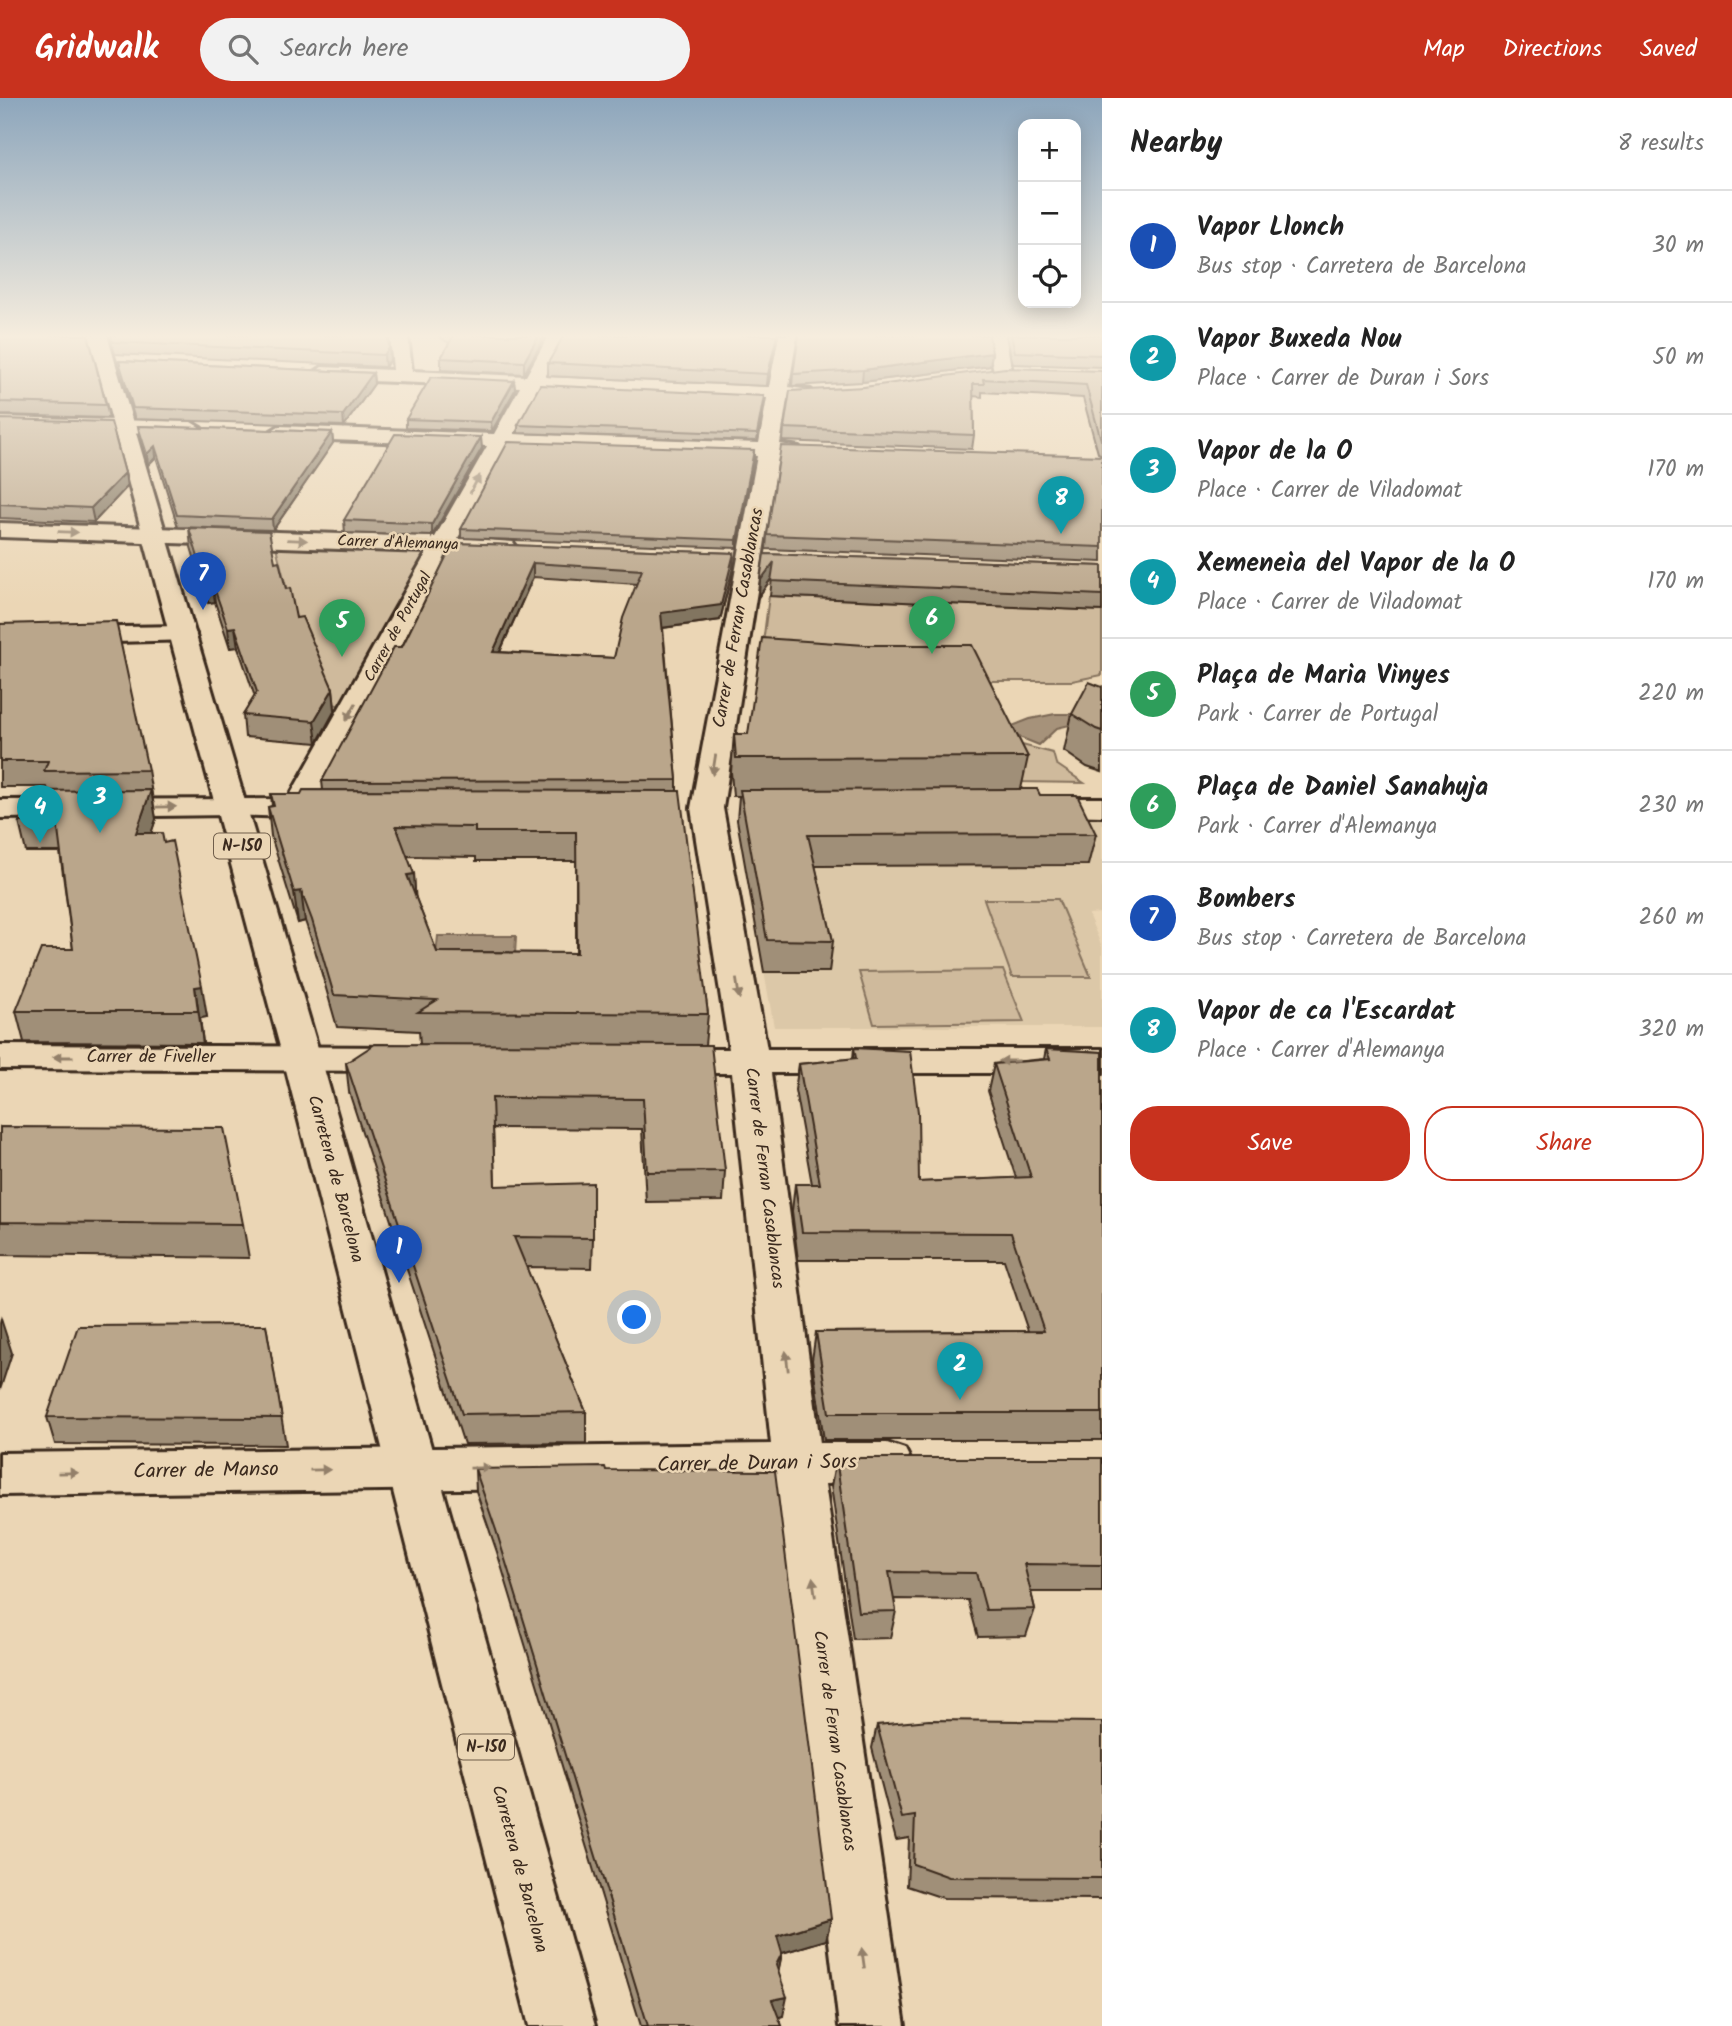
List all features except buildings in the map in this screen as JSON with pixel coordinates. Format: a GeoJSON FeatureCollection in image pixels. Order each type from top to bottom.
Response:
{"type":"FeatureCollection","features":[{"type":"Feature","properties":{"kind":"street"},"geometry":{"type":"LineString","coordinates":[[124,425],[212,429]]}},
{"type":"Feature","properties":{"kind":"street","name":"Carretera de Barcelona"},"geometry":{"type":"LineString","coordinates":[[124,425],[302,1058],[562,2026]]}},
{"type":"Feature","properties":{"kind":"street","name":"Carrer de Portugal"},"geometry":{"type":"LineString","coordinates":[[298,809],[507,425]]}},
{"type":"Feature","properties":{"kind":"street","name":"Carrer de Ferran Casablancas"},"geometry":{"type":"LineString","coordinates":[[774,425],[707,808],[750,1062],[872,2026]]}},
{"type":"Feature","properties":{"kind":"street"},"geometry":{"type":"LineString","coordinates":[[253,430],[810,452]]}},
{"type":"Feature","properties":{"kind":"street","name":"Carrer d'Alemanya"},"geometry":{"type":"LineString","coordinates":[[0,530],[527,548]]}},
{"type":"Feature","properties":{"kind":"street"},"geometry":{"type":"LineString","coordinates":[[0,637],[183,635]]}},
{"type":"Feature","properties":{"kind":"street"},"geometry":{"type":"LineString","coordinates":[[0,809],[230,806],[353,809]]}},
{"type":"Feature","properties":{"kind":"street"},"geometry":{"type":"LineString","coordinates":[[1007,807],[1102,807]]}},
{"type":"Feature","properties":{"kind":"street","name":"Carrer de Fiveller"},"geometry":{"type":"LineString","coordinates":[[0,1057],[445,1059]]}},
{"type":"Feature","properties":{"kind":"street"},"geometry":{"type":"LineString","coordinates":[[625,1061],[1102,1061]]}},
{"type":"Feature","properties":{"kind":"street","name":"Carrer de Duran i Sors"},"geometry":{"type":"LineString","coordinates":[[412,1469],[937,1463]]}},
{"type":"Feature","properties":{"kind":"street","name":"Carrer de Manso"},"geometry":{"type":"LineString","coordinates":[[2,1480],[412,1469]]}},
{"type":"Feature","properties":{"kind":"shaded area"},"geometry":{"type":"Polygon","coordinates":[[[274,539],[438,544],[354,708],[315,701],[274,539]]]}},
{"type":"Feature","properties":{"kind":"shaded area"},"geometry":{"type":"Polygon","coordinates":[[[769,596],[1102,611],[1102,675],[1072,681],[862,681],[759,674],[769,596]]]}},
{"type":"Feature","properties":{"kind":"shaded area"},"geometry":{"type":"Polygon","coordinates":[[[1073,714],[1070,725],[1057,728],[1039,745],[1002,730],[1030,719],[1073,714]]]}},
{"type":"Feature","properties":{"kind":"shaded area"},"geometry":{"type":"Polygon","coordinates":[[[995,738],[1053,753],[1056,764],[1084,783],[1017,782],[995,738]]]}},
{"type":"Feature","properties":{"kind":"shaded area"},"geometry":{"type":"Polygon","coordinates":[[[736,817],[1102,817],[1102,913],[1088,914],[1102,947],[1102,1027],[774,1027],[736,817]]]}},
{"type":"Feature","properties":{"kind":"shaded area"},"geometry":{"type":"Polygon","coordinates":[[[984,899],[1058,899],[1091,977],[1012,977],[984,899]]]}},
{"type":"Feature","properties":{"kind":"shaded area"},"geometry":{"type":"Polygon","coordinates":[[[438,936],[516,936],[515,955],[436,955],[438,936]]]}},
{"type":"Feature","properties":{"kind":"shaded area"},"geometry":{"type":"Polygon","coordinates":[[[1003,970],[1024,1022],[874,1024],[859,972],[1003,970]]]}},
{"type":"Feature","properties":{"kind":"place","name":"Vapor de ca l'Escardat"},"geometry":{"type":"Point","coordinates":[1061,534]}},
{"type":"Feature","properties":{"kind":"place","name":"Bombers"},"geometry":{"type":"Point","coordinates":[203,610]}},
{"type":"Feature","properties":{"kind":"place","name":"Plaça de Daniel Sanahuja"},"geometry":{"type":"Point","coordinates":[932,654]}},
{"type":"Feature","properties":{"kind":"place","name":"Plaça de Maria Vinyes"},"geometry":{"type":"Point","coordinates":[342,657]}},
{"type":"Feature","properties":{"kind":"place","name":"Vapor de la O"},"geometry":{"type":"Point","coordinates":[100,833]}},
{"type":"Feature","properties":{"kind":"place","name":"Xemeneia del Vapor de la O"},"geometry":{"type":"Point","coordinates":[40,843]}},
{"type":"Feature","properties":{"kind":"place","name":"Vapor Llonch"},"geometry":{"type":"Point","coordinates":[399,1283]}},
{"type":"Feature","properties":{"kind":"place","name":"Vapor Buxeda Nou"},"geometry":{"type":"Point","coordinates":[960,1400]}}]}
